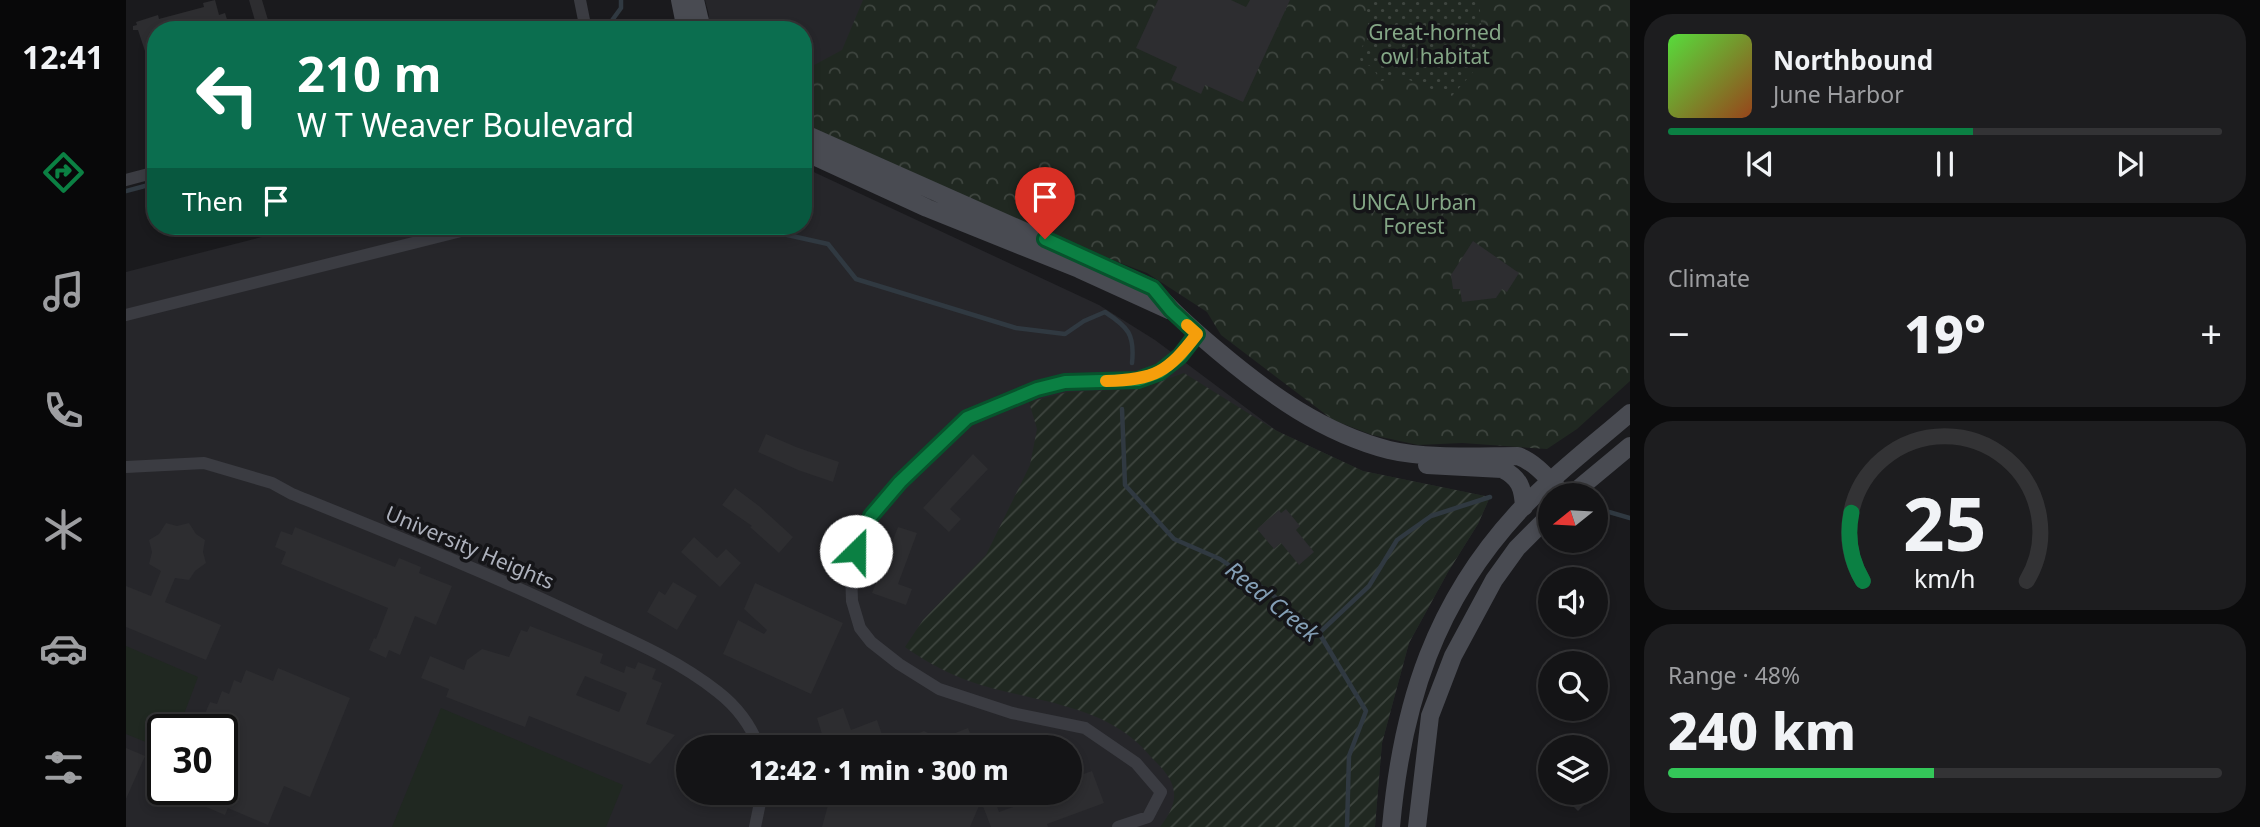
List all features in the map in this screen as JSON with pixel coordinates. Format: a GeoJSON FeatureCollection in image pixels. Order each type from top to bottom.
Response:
{"type":"FeatureCollection","features":[{"type":"Feature","properties":{"kind":"main road"},"geometry":{"type":"LineString","coordinates":[[680,0],[684,21]]}},
{"type":"Feature","properties":{"kind":"main road"},"geometry":{"type":"LineString","coordinates":[[695,0],[700,21]]}},
{"type":"Feature","properties":{"kind":"main road"},"geometry":{"type":"LineString","coordinates":[[812,137],[1153,288],[1171,310],[1244,373],[1292,408],[1343,435],[1425,465],[1502,469],[1512,474],[1521,484],[1524,507]]}},
{"type":"Feature","properties":{"kind":"main road"},"geometry":{"type":"LineString","coordinates":[[812,155],[927,208],[1079,269],[1171,310]]}},
{"type":"Feature","properties":{"kind":"main road"},"geometry":{"type":"LineString","coordinates":[[1391,827],[1400,751],[1423,666],[1437,634],[1470,576],[1524,507],[1630,413]]}},
{"type":"Feature","properties":{"kind":"main road"},"geometry":{"type":"LineString","coordinates":[[1585,483],[1630,446]]}},
{"type":"Feature","properties":{"kind":"main road"},"geometry":{"type":"LineString","coordinates":[[1391,451],[1518,456],[1527,459],[1551,481]]}},
{"type":"Feature","properties":{"kind":"main road"},"geometry":{"type":"LineString","coordinates":[[1417,827],[1430,716],[1452,656],[1494,580],[1517,548],[1538,526]]}},
{"type":"Feature","properties":{"kind":"street"},"geometry":{"type":"LineString","coordinates":[[580,0],[584,21]]}},
{"type":"Feature","properties":{"kind":"street"},"geometry":{"type":"LineString","coordinates":[[126,180],[147,174]]}},
{"type":"Feature","properties":{"kind":"street"},"geometry":{"type":"LineString","coordinates":[[126,315],[445,235]]}},
{"type":"Feature","properties":{"kind":"street"},"geometry":{"type":"LineString","coordinates":[[1118,827],[1148,817],[1161,792],[1136,762],[1085,729],[1012,713],[939,689],[899,664],[871,642],[860,628],[852,601],[851,571],[853,559],[871,516],[900,482],[967,418],[1037,389],[1065,382],[1138,380],[1160,372],[1180,356],[1197,334]]}},
{"type":"Feature","properties":{"kind":"street","name":"University Heights"},"geometry":{"type":"LineString","coordinates":[[126,467],[204,464],[272,483],[292,494],[521,588],[675,662],[720,692],[754,735]]}},
{"type":"Feature","properties":{"kind":"street"},"geometry":{"type":"LineString","coordinates":[[755,827],[760,805]]}},
{"type":"Feature","properties":{"kind":"shaded area"},"geometry":{"type":"Polygon","coordinates":[[[705,0],[976,0],[812,96],[812,21],[707,21],[709,15],[705,0]]]}},
{"type":"Feature","properties":{"kind":"shaded area"},"geometry":{"type":"Polygon","coordinates":[[[812,171],[1099,305],[1155,340],[1277,431],[1363,471],[1490,497],[1478,524],[1409,643],[1382,743],[1375,827],[126,827],[126,272],[269,235],[812,235],[812,171]]]}},
{"type":"Feature","properties":{"kind":"green space","name":"UNCA Urban Forest"},"geometry":{"type":"Polygon","coordinates":[[[863,0],[1630,0],[1630,381],[1577,429],[1547,449],[1462,443],[1418,445],[1372,435],[1333,420],[1221,335],[1207,312],[1147,273],[968,205],[812,128],[812,66],[842,50],[863,0]]]}},
{"type":"Feature","properties":{"kind":"green space","name":"Great-horned owl habitat"},"geometry":{"type":"Polygon","coordinates":[[[1363,0],[1479,0],[1483,44],[1474,71],[1451,97],[1402,77],[1381,81],[1372,67],[1361,62],[1359,55],[1368,21],[1363,0]]]}},
{"type":"Feature","properties":{"kind":"green space"},"geometry":{"type":"Polygon","coordinates":[[[1184,373],[1277,431],[1363,471],[1490,497],[1478,524],[1409,643],[1382,743],[1375,827],[1160,827],[1174,801],[1173,786],[1164,770],[1133,739],[1114,726],[1072,708],[961,678],[905,647],[923,620],[986,555],[1030,465],[1037,429],[1029,402],[1068,392],[1139,389],[1184,373]]]}},
{"type":"Feature","properties":{"kind":"green space"},"geometry":{"type":"Polygon","coordinates":[[[126,646],[198,677],[184,714],[147,714],[147,743],[126,734],[126,646]]]}},
{"type":"Feature","properties":{"kind":"green space"},"geometry":{"type":"Polygon","coordinates":[[[441,708],[623,785],[606,827],[392,827],[441,708]]]}},
{"type":"Feature","properties":{"kind":"building"},"geometry":{"type":"Polygon","coordinates":[[[215,0],[219,15],[225,13],[227,21],[147,21],[145,51],[138,30],[133,30],[136,22],[204,7],[203,3],[215,0]]]}},
{"type":"Feature","properties":{"kind":"building"},"geometry":{"type":"Polygon","coordinates":[[[249,0],[262,0],[268,20],[255,21],[249,0]]]}},
{"type":"Feature","properties":{"kind":"building"},"geometry":{"type":"Polygon","coordinates":[[[1158,0],[1231,0],[1246,7],[1250,0],[1290,0],[1243,102],[1205,85],[1201,94],[1171,80],[1177,67],[1136,48],[1158,0]]]}},
{"type":"Feature","properties":{"kind":"building"},"geometry":{"type":"Polygon","coordinates":[[[1473,241],[1519,273],[1507,292],[1502,289],[1496,298],[1462,302],[1460,289],[1453,289],[1451,275],[1473,241]]]}},
{"type":"Feature","properties":{"kind":"building"},"geometry":{"type":"Polygon","coordinates":[[[766,434],[839,462],[833,482],[758,452],[766,434]]]}},
{"type":"Feature","properties":{"kind":"building"},"geometry":{"type":"Polygon","coordinates":[[[973,454],[988,469],[950,509],[961,519],[949,532],[923,508],[973,454]]]}},
{"type":"Feature","properties":{"kind":"building"},"geometry":{"type":"Polygon","coordinates":[[[735,488],[793,537],[779,553],[750,527],[752,526],[722,505],[735,488]]]}},
{"type":"Feature","properties":{"kind":"building"},"geometry":{"type":"Polygon","coordinates":[[[1286,509],[1300,526],[1296,530],[1314,552],[1299,565],[1281,543],[1274,549],[1257,529],[1279,510],[1281,513],[1286,509]]]}},
{"type":"Feature","properties":{"kind":"building"},"geometry":{"type":"Polygon","coordinates":[[[166,523],[177,526],[189,523],[196,534],[205,540],[203,552],[206,563],[195,571],[189,580],[175,578],[165,602],[221,625],[206,660],[126,627],[126,586],[151,596],[161,571],[149,564],[152,552],[149,540],[159,534],[166,523]]]}},
{"type":"Feature","properties":{"kind":"building"},"geometry":{"type":"Polygon","coordinates":[[[295,527],[395,567],[399,558],[421,567],[419,573],[452,586],[436,625],[415,616],[400,655],[389,650],[386,658],[369,650],[388,608],[281,564],[286,552],[275,547],[281,531],[292,535],[295,527]]]}},
{"type":"Feature","properties":{"kind":"building"},"geometry":{"type":"Polygon","coordinates":[[[898,527],[917,533],[898,584],[912,589],[906,605],[872,593],[898,527]]]}},
{"type":"Feature","properties":{"kind":"building"},"geometry":{"type":"Polygon","coordinates":[[[694,537],[717,558],[726,549],[741,563],[720,587],[681,552],[694,537]]]}},
{"type":"Feature","properties":{"kind":"building"},"geometry":{"type":"Polygon","coordinates":[[[673,582],[697,596],[677,630],[647,612],[659,591],[665,595],[673,582]]]}},
{"type":"Feature","properties":{"kind":"building"},"geometry":{"type":"Polygon","coordinates":[[[755,583],[843,623],[811,694],[723,654],[738,620],[764,634],[767,630],[744,609],[755,583]]]}},
{"type":"Feature","properties":{"kind":"building"},"geometry":{"type":"Polygon","coordinates":[[[530,626],[603,654],[600,663],[624,673],[626,666],[635,669],[638,662],[656,669],[652,679],[662,683],[646,724],[675,735],[650,764],[529,716],[525,727],[446,697],[449,689],[421,678],[430,656],[464,670],[467,660],[482,649],[509,657],[521,630],[527,632],[530,626]],[[585,676],[576,695],[619,712],[627,693],[585,676]]]}},
{"type":"Feature","properties":{"kind":"building"},"geometry":{"type":"Polygon","coordinates":[[[278,668],[350,698],[310,797],[284,786],[268,825],[228,808],[225,815],[202,805],[238,805],[238,714],[205,714],[210,702],[217,704],[222,691],[229,694],[234,680],[241,683],[246,670],[273,681],[278,668]]]}},
{"type":"Feature","properties":{"kind":"building"},"geometry":{"type":"Polygon","coordinates":[[[843,708],[851,730],[877,720],[882,735],[822,735],[817,718],[843,708]]]}},
{"type":"Feature","properties":{"kind":"building"},"geometry":{"type":"Polygon","coordinates":[[[968,728],[971,735],[950,735],[968,728]]]}},
{"type":"Feature","properties":{"kind":"building"},"geometry":{"type":"Polygon","coordinates":[[[924,731],[932,735],[914,735],[924,731]]]}},
{"type":"Feature","properties":{"kind":"building"},"geometry":{"type":"Polygon","coordinates":[[[126,748],[145,756],[126,799],[126,748]]]}},
{"type":"Feature","properties":{"kind":"building"},"geometry":{"type":"Polygon","coordinates":[[[1092,771],[1104,803],[1047,824],[1048,827],[991,827],[983,805],[996,805],[999,812],[1019,805],[1082,805],[1082,774],[1092,771]]]}},
{"type":"Feature","properties":{"kind":"building"},"geometry":{"type":"Polygon","coordinates":[[[828,805],[979,805],[970,827],[822,827],[828,805]]]}},
{"type":"Feature","properties":{"kind":"building"},"geometry":{"type":"Polygon","coordinates":[[[1572,805],[1584,805],[1578,811],[1572,805]]]}},
{"type":"Feature","properties":{"kind":"waterway","name":"Reed Creek"},"geometry":{"type":"LineString","coordinates":[[612,21],[621,8],[621,0]]}},
{"type":"Feature","properties":{"kind":"waterway"},"geometry":{"type":"LineString","coordinates":[[126,191],[147,185]]}},
{"type":"Feature","properties":{"kind":"waterway","name":"Reed Creek"},"geometry":{"type":"LineString","coordinates":[[788,235],[828,244],[856,279],[1016,328],[1065,334],[1084,321],[1105,312],[1128,332],[1132,345],[1132,363]]}},
{"type":"Feature","properties":{"kind":"waterway","name":"Reed Creek"},"geometry":{"type":"LineString","coordinates":[[1122,409],[1125,485],[1174,539],[1220,559],[1270,593],[1319,633],[1366,711],[1349,756],[1347,827]]}},
{"type":"Feature","properties":{"kind":"waterway"},"geometry":{"type":"LineString","coordinates":[[1319,633],[1369,586],[1397,540],[1431,516],[1490,497]]}},
{"type":"Feature","properties":{"kind":"waterway"},"geometry":{"type":"LineString","coordinates":[[1608,512],[1630,518]]}},
{"type":"Feature","properties":{"kind":"slow traffic"},"geometry":{"type":"LineString","coordinates":[[1106,381],[1138,380],[1160,372],[1180,356],[1197,334],[1187,325]]}},
{"type":"Feature","properties":{"kind":"route"},"geometry":{"type":"LineString","coordinates":[[856,551],[871,516],[900,482],[967,418],[1037,389],[1065,382],[1138,380],[1160,372],[1180,356],[1197,334],[1171,310],[1153,288],[1045,239]]}}]}
